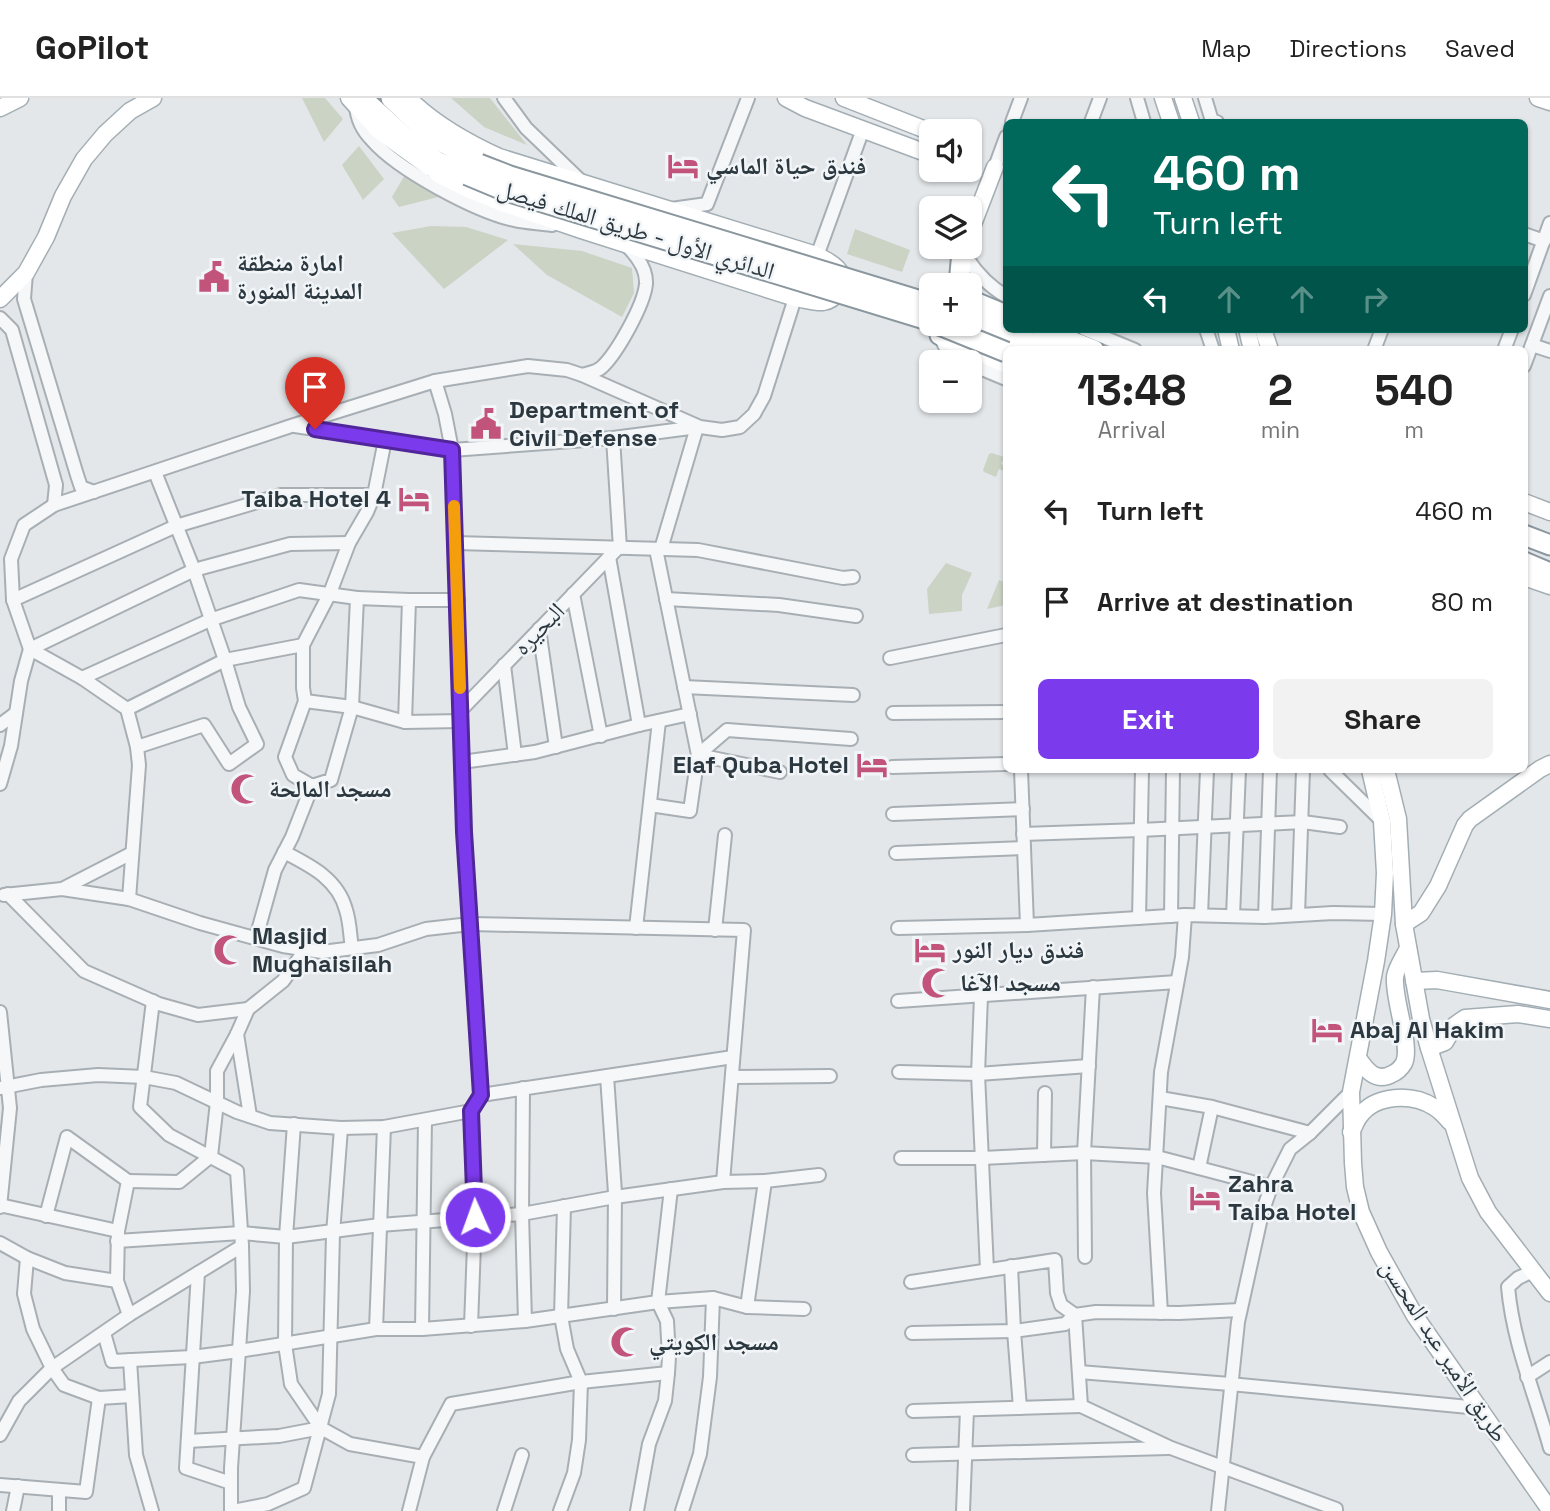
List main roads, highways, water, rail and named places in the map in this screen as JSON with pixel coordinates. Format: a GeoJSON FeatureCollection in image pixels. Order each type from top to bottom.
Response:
{"type":"FeatureCollection","features":[{"type":"Feature","properties":{"kind":"highway","name":"الدائري الأول - طريق الملك فيصل"},"geometry":{"type":"LineString","coordinates":[[391,98],[429,134],[473,170],[503,190],[919,320]]}},
{"type":"Feature","properties":{"kind":"highway","name":"الدائري الأول - طريق الملك فيصل"},"geometry":{"type":"LineString","coordinates":[[356,100],[438,162],[510,176],[919,300]]}},
{"type":"Feature","properties":{"kind":"highway"},"geometry":{"type":"LineString","coordinates":[[982,324],[1003,332]]}},
{"type":"Feature","properties":{"kind":"highway"},"geometry":{"type":"LineString","coordinates":[[1006,333],[1040,346]]}},
{"type":"Feature","properties":{"kind":"highway"},"geometry":{"type":"LineString","coordinates":[[1051,333],[1084,346]]}},
{"type":"Feature","properties":{"kind":"highway"},"geometry":{"type":"LineString","coordinates":[[946,336],[959,350]]}},
{"type":"Feature","properties":{"kind":"highway","name":"الدائري الأول - طريق الملك فيصل"},"geometry":{"type":"LineString","coordinates":[[964,336],[1003,351]]}},
{"type":"Feature","properties":{"kind":"highway"},"geometry":{"type":"LineString","coordinates":[[982,359],[1003,363]]}},
{"type":"Feature","properties":{"kind":"highway"},"geometry":{"type":"LineString","coordinates":[[1528,522],[1550,530]]}},
{"type":"Feature","properties":{"kind":"highway"},"geometry":{"type":"LineString","coordinates":[[1528,537],[1550,545]]}},
{"type":"Feature","properties":{"kind":"highway"},"geometry":{"type":"LineString","coordinates":[[1528,550],[1550,558]]}},
{"type":"Feature","properties":{"kind":"highway"},"geometry":{"type":"LineString","coordinates":[[1528,564],[1550,573]]}},
{"type":"Feature","properties":{"kind":"main road"},"geometry":{"type":"LineString","coordinates":[[0,108],[20,98]]}},
{"type":"Feature","properties":{"kind":"main road"},"geometry":{"type":"LineString","coordinates":[[0,299],[26,273],[84,159],[105,134],[130,111],[153,98]]}},
{"type":"Feature","properties":{"kind":"main road"},"geometry":{"type":"LineString","coordinates":[[356,100],[378,130],[438,174],[482,195],[581,230],[795,298],[822,302],[834,298],[842,286],[841,274],[819,250],[667,209],[499,157],[466,142],[421,111],[408,98]]}},
{"type":"Feature","properties":{"kind":"main road"},"geometry":{"type":"LineString","coordinates":[[786,98],[805,108],[919,150]]}},
{"type":"Feature","properties":{"kind":"main road"},"geometry":{"type":"LineString","coordinates":[[844,98],[919,127]]}},
{"type":"Feature","properties":{"kind":"main road"},"geometry":{"type":"LineString","coordinates":[[1163,98],[1170,119]]}},
{"type":"Feature","properties":{"kind":"main road"},"geometry":{"type":"LineString","coordinates":[[1183,98],[1190,119]]}},
{"type":"Feature","properties":{"kind":"main road"},"geometry":{"type":"LineString","coordinates":[[1538,98],[1550,102]]}},
{"type":"Feature","properties":{"kind":"main road"},"geometry":{"type":"LineString","coordinates":[[429,134],[466,142]]}},
{"type":"Feature","properties":{"kind":"main road"},"geometry":{"type":"LineString","coordinates":[[404,136],[438,174]]}},
{"type":"Feature","properties":{"kind":"main road"},"geometry":{"type":"LineString","coordinates":[[982,201],[995,167]]}},
{"type":"Feature","properties":{"kind":"main road"},"geometry":{"type":"LineString","coordinates":[[1528,504],[1550,512]]}},
{"type":"Feature","properties":{"kind":"main road"},"geometry":{"type":"LineString","coordinates":[[1528,578],[1550,586]]}},
{"type":"Feature","properties":{"kind":"main road"},"geometry":{"type":"LineString","coordinates":[[1404,924],[1421,912],[1438,886],[1470,819],[1550,764]]}},
{"type":"Feature","properties":{"kind":"main road"},"geometry":{"type":"LineString","coordinates":[[1371,773],[1390,820]]}},
{"type":"Feature","properties":{"kind":"main road"},"geometry":{"type":"LineString","coordinates":[[1386,773],[1404,924],[1421,1019],[1429,1048],[1470,1178],[1488,1212],[1550,1293]]}},
{"type":"Feature","properties":{"kind":"main road","name":"طريق الأمير عبد المحسن"},"geometry":{"type":"LineString","coordinates":[[1390,820],[1383,914],[1351,1092],[1355,1187],[1361,1212],[1379,1252],[1415,1316],[1550,1510]]}},
{"type":"Feature","properties":{"kind":"main road"},"geometry":{"type":"LineString","coordinates":[[1358,1058],[1370,1074],[1377,1077],[1386,1077],[1397,1072],[1405,1061],[1406,1050],[1396,996],[1395,974],[1408,947]]}},
{"type":"Feature","properties":{"kind":"main road"},"geometry":{"type":"LineString","coordinates":[[1414,981],[1437,980],[1550,1000]]}},
{"type":"Feature","properties":{"kind":"main road"},"geometry":{"type":"LineString","coordinates":[[1518,1014],[1522,995]]}},
{"type":"Feature","properties":{"kind":"main road"},"geometry":{"type":"LineString","coordinates":[[1429,1048],[1445,1042],[1455,1026],[1465,1018],[1518,1014],[1550,1020]]}},
{"type":"Feature","properties":{"kind":"main road"},"geometry":{"type":"LineString","coordinates":[[1351,1132],[1360,1116],[1373,1105],[1401,1097],[1433,1106],[1454,1127]]}},
{"type":"Feature","properties":{"kind":"place","name":"فندق حياة الماسي"},"geometry":{"type":"Point","coordinates":[683,166]}},
{"type":"Feature","properties":{"kind":"place","name":"امارة منطقة المدينة المنورة"},"geometry":{"type":"Point","coordinates":[214,277]}},
{"type":"Feature","properties":{"kind":"place","name":"Department of Civil Defense"},"geometry":{"type":"Point","coordinates":[486,424]}},
{"type":"Feature","properties":{"kind":"place","name":"Taiba Hotel 4"},"geometry":{"type":"Point","coordinates":[414,499]}},
{"type":"Feature","properties":{"kind":"place","name":"Elaf Quba Hotel"},"geometry":{"type":"Point","coordinates":[872,765]}},
{"type":"Feature","properties":{"kind":"place","name":"مسجد المالحة"},"geometry":{"type":"Point","coordinates":[246,789]}},
{"type":"Feature","properties":{"kind":"place","name":"Masjid Mughaisilah"},"geometry":{"type":"Point","coordinates":[229,950]}},
{"type":"Feature","properties":{"kind":"place","name":"فندق ديار النور"},"geometry":{"type":"Point","coordinates":[930,950]}},
{"type":"Feature","properties":{"kind":"place","name":"مسجد الآغا"},"geometry":{"type":"Point","coordinates":[937,983]}},
{"type":"Feature","properties":{"kind":"place","name":"Abaj Al Hakim"},"geometry":{"type":"Point","coordinates":[1327,1030]}},
{"type":"Feature","properties":{"kind":"place","name":"Zahra Taiba Hotel"},"geometry":{"type":"Point","coordinates":[1205,1198]}},
{"type":"Feature","properties":{"kind":"place","name":"مسجد الكويتي"},"geometry":{"type":"Point","coordinates":[626,1342]}}]}
